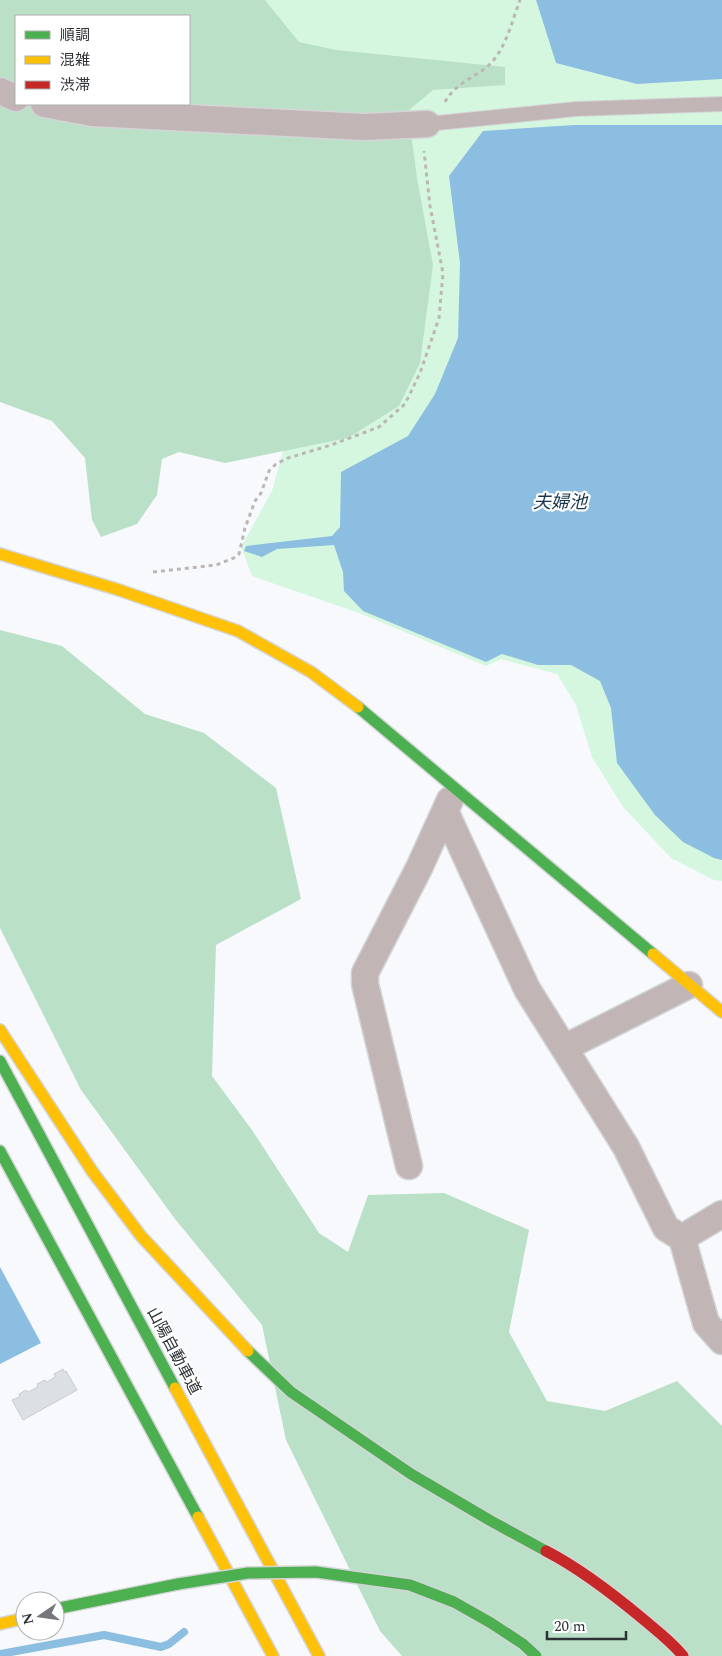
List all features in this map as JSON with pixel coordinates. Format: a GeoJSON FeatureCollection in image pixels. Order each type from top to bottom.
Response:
{"type":"FeatureCollection","features":[{"type":"Feature","properties":{"kind":"main road"},"geometry":{"type":"LineString","coordinates":[[0,554],[125,592],[238,631],[310,672],[354,703],[450,799],[722,1012]]}},
{"type":"Feature","properties":{"kind":"main road"},"geometry":{"type":"LineString","coordinates":[[0,1030],[92,1171],[142,1236],[243,1347],[291,1392],[396,1464],[491,1521],[571,1564],[626,1604],[675,1646],[683,1656]]}},
{"type":"Feature","properties":{"kind":"main road","name":"山陽自動車道"},"geometry":{"type":"LineString","coordinates":[[0,1061],[319,1656]]}},
{"type":"Feature","properties":{"kind":"main road"},"geometry":{"type":"LineString","coordinates":[[0,1151],[273,1656]]}},
{"type":"Feature","properties":{"kind":"main road"},"geometry":{"type":"LineString","coordinates":[[65,1608],[178,1584],[248,1573],[316,1572],[410,1585],[454,1602],[523,1644],[536,1656]]}},
{"type":"Feature","properties":{"kind":"main road"},"geometry":{"type":"LineString","coordinates":[[0,1624],[15,1620]]}},
{"type":"Feature","properties":{"kind":"street"},"geometry":{"type":"LineString","coordinates":[[0,91],[15,98]]}},
{"type":"Feature","properties":{"kind":"street"},"geometry":{"type":"LineString","coordinates":[[49,105],[92,113],[365,127],[427,124]]}},
{"type":"Feature","properties":{"kind":"street"},"geometry":{"type":"LineString","coordinates":[[450,799],[527,989],[626,1147],[666,1228],[682,1238],[706,1323],[722,1341]]}},
{"type":"Feature","properties":{"kind":"street"},"geometry":{"type":"LineString","coordinates":[[409,1166],[365,984],[366,972],[419,868],[450,799]]}},
{"type":"Feature","properties":{"kind":"street"},"geometry":{"type":"LineString","coordinates":[[564,1048],[689,985]]}},
{"type":"Feature","properties":{"kind":"street"},"geometry":{"type":"LineString","coordinates":[[682,1238],[722,1214]]}},
{"type":"Feature","properties":{"kind":"lane"},"geometry":{"type":"LineString","coordinates":[[427,124],[576,109],[722,104]]}},
{"type":"Feature","properties":{"kind":"path"},"geometry":{"type":"LineString","coordinates":[[150,572],[216,565],[236,558],[239,554],[245,528],[255,501],[261,494],[269,471],[288,458],[332,445],[379,427],[405,404],[420,373],[439,318],[443,273],[425,169],[422,136],[427,124],[438,113],[457,86],[489,65],[499,52],[520,0]]}},
{"type":"Feature","properties":{"kind":"green space"},"geometry":{"type":"Polygon","coordinates":[[[0,0],[265,0],[299,42],[336,50],[505,67],[505,85],[433,90],[408,111],[417,178],[433,265],[420,363],[399,406],[348,438],[225,463],[179,452],[162,459],[157,495],[137,524],[101,537],[92,520],[85,458],[52,421],[0,402],[0,0]]]}},
{"type":"Feature","properties":{"kind":"green space"},"geometry":{"type":"Polygon","coordinates":[[[226,0],[722,0],[722,881],[714,880],[671,858],[623,807],[592,757],[576,705],[557,674],[501,659],[486,666],[359,613],[252,576],[241,547],[272,491],[283,451],[226,0]]]}},
{"type":"Feature","properties":{"kind":"green space"},"geometry":{"type":"Polygon","coordinates":[[[0,630],[62,646],[145,714],[204,733],[276,788],[301,899],[216,945],[212,1076],[252,1130],[319,1233],[348,1252],[368,1195],[444,1193],[529,1230],[509,1332],[547,1401],[605,1411],[677,1381],[722,1426],[722,1656],[402,1656],[380,1631],[286,1440],[262,1325],[175,1219],[81,1090],[0,928],[0,630]]]}},
{"type":"Feature","properties":{"kind":"water"},"geometry":{"type":"Polygon","coordinates":[[[536,0],[722,0],[722,79],[637,84],[556,63],[536,0]]]}},
{"type":"Feature","properties":{"kind":"water","name":"夫婦池"},"geometry":{"type":"Polygon","coordinates":[[[574,125],[722,125],[722,860],[714,858],[683,842],[655,815],[617,763],[611,708],[600,681],[571,665],[538,665],[502,654],[486,662],[363,611],[344,591],[343,572],[334,545],[277,549],[262,557],[244,551],[246,546],[332,536],[340,527],[341,472],[408,436],[435,394],[458,338],[460,263],[449,176],[483,131],[574,125]]]}},
{"type":"Feature","properties":{"kind":"water"},"geometry":{"type":"Polygon","coordinates":[[[0,1267],[41,1343],[0,1364],[0,1267]]]}},
{"type":"Feature","properties":{"kind":"building"},"geometry":{"type":"Polygon","coordinates":[[[63,1369],[77,1390],[23,1420],[12,1400],[20,1397],[19,1394],[26,1390],[28,1392],[38,1387],[37,1384],[45,1380],[47,1382],[55,1377],[54,1374],[63,1369]]]}},
{"type":"Feature","properties":{"kind":"waterway"},"geometry":{"type":"LineString","coordinates":[[0,1654],[104,1635],[161,1647],[169,1644],[184,1632]]}},
{"type":"Feature","properties":{"kind":"traffic: fast"},"geometry":{"type":"LineString","coordinates":[[358,707],[653,954]]}},
{"type":"Feature","properties":{"kind":"traffic: fast"},"geometry":{"type":"LineString","coordinates":[[0,1061],[175,1388]]}},
{"type":"Feature","properties":{"kind":"traffic: fast"},"geometry":{"type":"LineString","coordinates":[[0,1151],[198,1517]]}},
{"type":"Feature","properties":{"kind":"traffic: fast"},"geometry":{"type":"LineString","coordinates":[[248,1351],[291,1392],[411,1474],[546,1551]]}},
{"type":"Feature","properties":{"kind":"traffic: fast"},"geometry":{"type":"LineString","coordinates":[[178,1584],[248,1573],[316,1572],[410,1585],[454,1602],[523,1644],[536,1656]]}},
{"type":"Feature","properties":{"kind":"traffic: fast"},"geometry":{"type":"LineString","coordinates":[[65,1607],[178,1584]]}},
{"type":"Feature","properties":{"kind":"traffic: slow"},"geometry":{"type":"LineString","coordinates":[[0,554],[116,589],[238,631],[311,672],[358,707]]}},
{"type":"Feature","properties":{"kind":"traffic: slow"},"geometry":{"type":"LineString","coordinates":[[653,954],[722,1012]]}},
{"type":"Feature","properties":{"kind":"traffic: slow"},"geometry":{"type":"LineString","coordinates":[[0,1030],[92,1171],[141,1236],[248,1351]]}},
{"type":"Feature","properties":{"kind":"traffic: slow"},"geometry":{"type":"LineString","coordinates":[[175,1388],[319,1656]]}},
{"type":"Feature","properties":{"kind":"traffic: slow"},"geometry":{"type":"LineString","coordinates":[[198,1517],[273,1656]]}},
{"type":"Feature","properties":{"kind":"traffic: slow"},"geometry":{"type":"LineString","coordinates":[[0,1624],[15,1620]]}},
{"type":"Feature","properties":{"kind":"traffic: jam"},"geometry":{"type":"LineString","coordinates":[[546,1551],[608,1591],[664,1637],[683,1656]]}}]}
